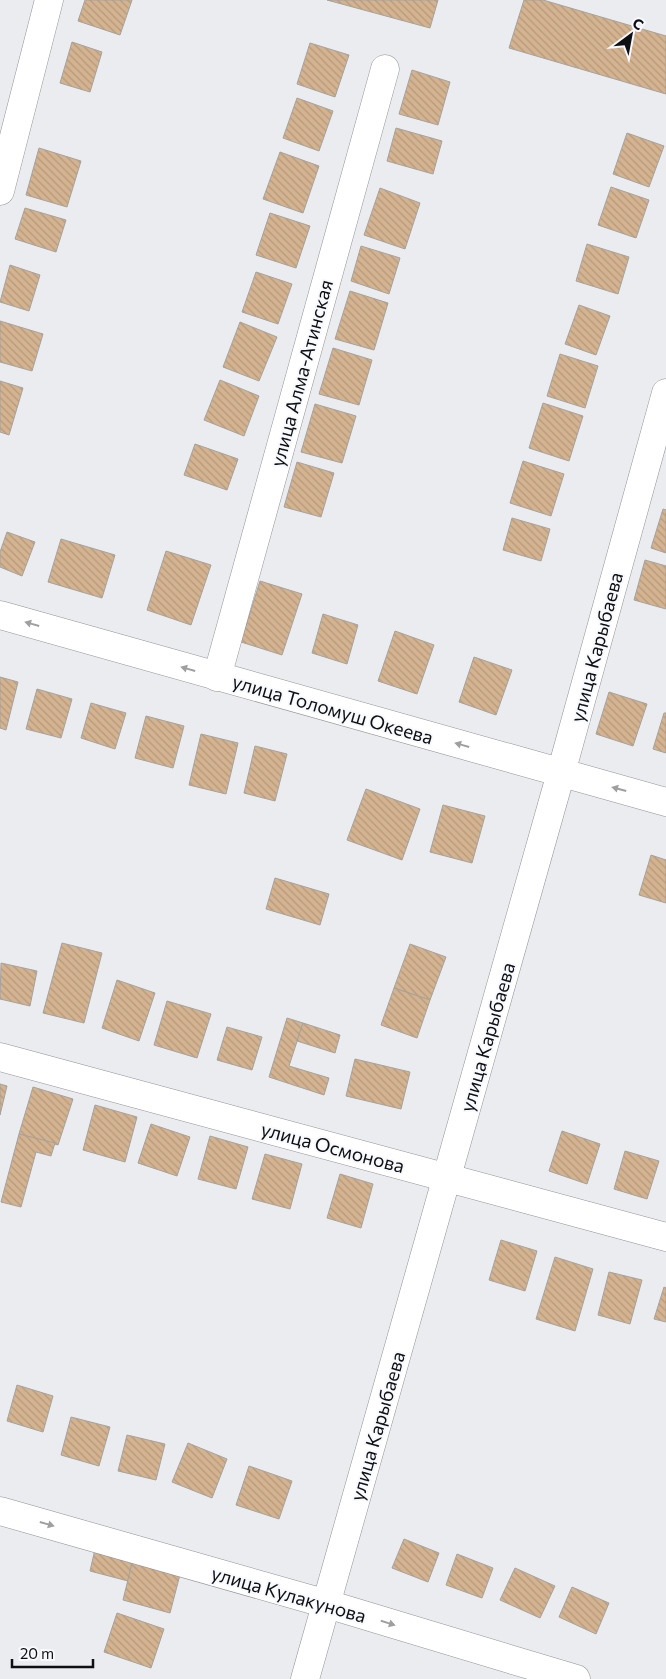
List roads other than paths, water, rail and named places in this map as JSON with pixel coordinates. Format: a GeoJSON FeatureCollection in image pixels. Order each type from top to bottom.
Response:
{"type":"FeatureCollection","features":[{"type":"Feature","properties":{"kind":"street"},"geometry":{"type":"LineString","coordinates":[[0,191],[49,0]]}},
{"type":"Feature","properties":{"kind":"street","name":"улица Алма-Атинская"},"geometry":{"type":"LineString","coordinates":[[217,677],[385,69]]}},
{"type":"Feature","properties":{"kind":"street","name":"улица Карыбаева"},"geometry":{"type":"LineString","coordinates":[[305,1679],[666,394]]}},
{"type":"Feature","properties":{"kind":"street","name":"улица Толомуш Океева"},"geometry":{"type":"LineString","coordinates":[[0,615],[666,802]]}},
{"type":"Feature","properties":{"kind":"street","name":"улица Осмонова"},"geometry":{"type":"LineString","coordinates":[[0,1056],[666,1237]]}},
{"type":"Feature","properties":{"kind":"street","name":"улица Кулакунова"},"geometry":{"type":"LineString","coordinates":[[0,1511],[327,1604],[576,1679]]}}]}
